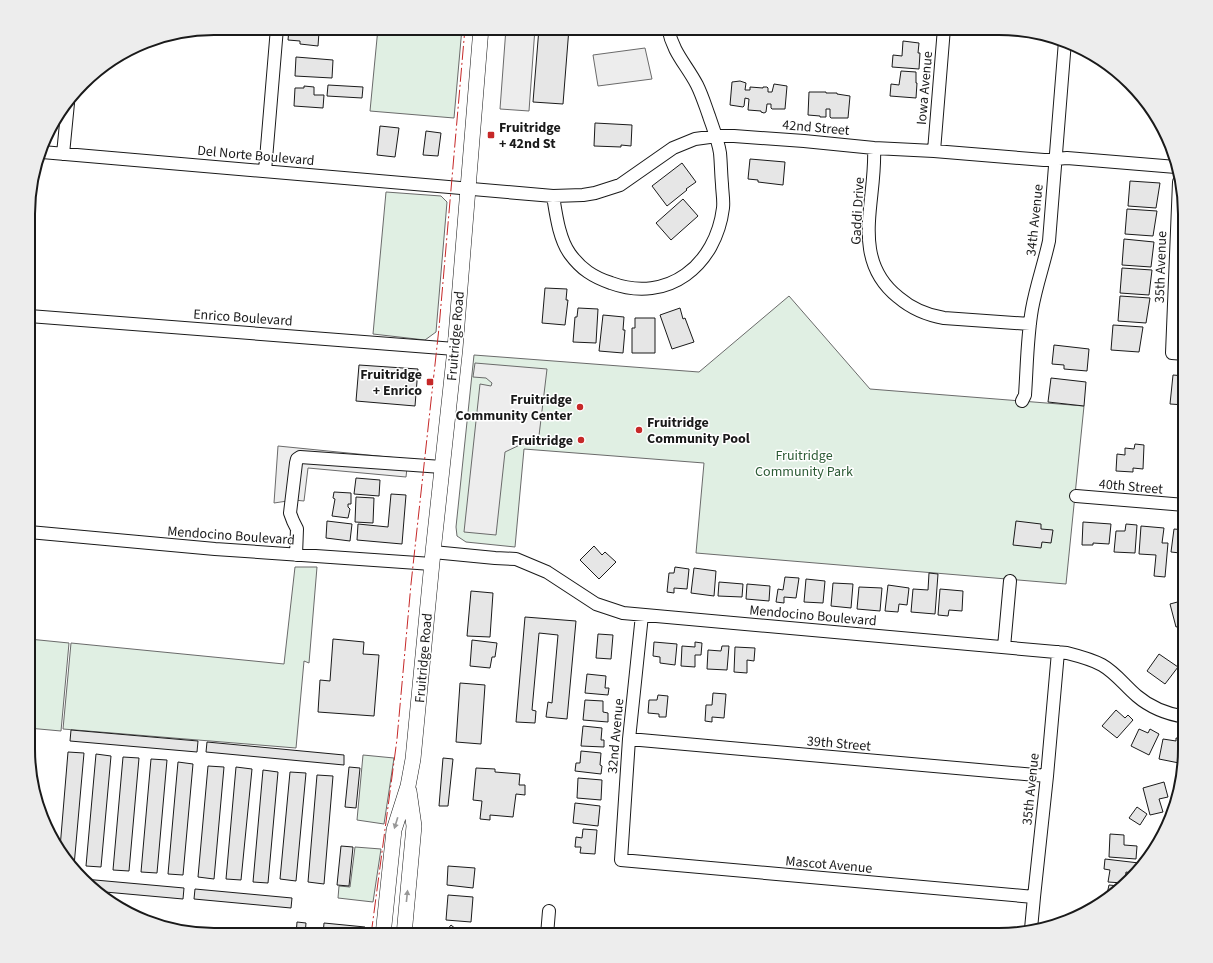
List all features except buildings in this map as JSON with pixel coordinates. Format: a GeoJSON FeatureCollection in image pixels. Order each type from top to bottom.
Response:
{"type":"FeatureCollection","features":[{"type":"Feature","properties":{"kind":"main road","name":"Fruitridge Road"},"geometry":{"type":"LineString","coordinates":[[384,928],[394,830],[408,786],[413,760],[432,558],[455,349],[480,35]]}},
{"type":"Feature","properties":{"kind":"main road","name":"Fruitridge Road"},"geometry":{"type":"LineString","coordinates":[[405,928],[414,826],[408,786]]}},
{"type":"Feature","properties":{"kind":"street"},"geometry":{"type":"LineString","coordinates":[[265,171],[276,35]]}},
{"type":"Feature","properties":{"kind":"street"},"geometry":{"type":"LineString","coordinates":[[553,196],[561,234],[569,253],[587,272],[594,277],[632,289],[656,288],[688,274],[705,256],[717,233],[723,207],[720,154],[717,136],[697,85],[677,53],[671,35]]}},
{"type":"Feature","properties":{"kind":"street","name":"Iowa Avenue"},"geometry":{"type":"LineString","coordinates":[[934,151],[943,35]]}},
{"type":"Feature","properties":{"kind":"street","name":"34th Avenue"},"geometry":{"type":"LineString","coordinates":[[1022,401],[1025,395],[1030,324],[1036,288],[1044,264],[1049,241],[1064,47]]}},
{"type":"Feature","properties":{"kind":"street"},"geometry":{"type":"LineString","coordinates":[[63,154],[67,111]]}},
{"type":"Feature","properties":{"kind":"street","name":"42nd Street"},"geometry":{"type":"LineString","coordinates":[[468,188],[553,196],[595,193],[620,185],[673,148],[695,139],[717,136],[804,141],[874,148],[934,151],[1044,160],[1067,158],[1172,167]]}},
{"type":"Feature","properties":{"kind":"street","name":"Gaddi Drive"},"geometry":{"type":"LineString","coordinates":[[874,148],[875,164],[868,228],[869,250],[877,272],[890,291],[912,308],[933,316],[1030,324]]}},
{"type":"Feature","properties":{"kind":"street","name":"Del Norte Boulevard"},"geometry":{"type":"LineString","coordinates":[[46,152],[468,188]]}},
{"type":"Feature","properties":{"kind":"street","name":"35th Avenue"},"geometry":{"type":"LineString","coordinates":[[1178,206],[1172,353],[1178,353]]}},
{"type":"Feature","properties":{"kind":"street","name":"Enrico Boulevard"},"geometry":{"type":"LineString","coordinates":[[35,316],[455,349]]}},
{"type":"Feature","properties":{"kind":"street"},"geometry":{"type":"LineString","coordinates":[[296,555],[297,529],[290,513],[296,463],[300,457],[442,467]]}},
{"type":"Feature","properties":{"kind":"street","name":"40th Street"},"geometry":{"type":"LineString","coordinates":[[1076,496],[1178,504]]}},
{"type":"Feature","properties":{"kind":"street","name":"Mendocino Boulevard"},"geometry":{"type":"LineString","coordinates":[[35,533],[296,555],[516,559],[547,572],[596,604],[623,613],[1058,652],[1080,656],[1103,666],[1117,676],[1136,696],[1150,705],[1171,715],[1178,716]]}},
{"type":"Feature","properties":{"kind":"street"},"geometry":{"type":"LineString","coordinates":[[1004,647],[1010,581]]}},
{"type":"Feature","properties":{"kind":"street","name":"32nd Avenue"},"geometry":{"type":"LineString","coordinates":[[621,860],[628,739],[642,615]]}},
{"type":"Feature","properties":{"kind":"street","name":"35th Avenue"},"geometry":{"type":"LineString","coordinates":[[1031,925],[1058,652]]}},
{"type":"Feature","properties":{"kind":"street","name":"39th Street"},"geometry":{"type":"LineString","coordinates":[[628,739],[1047,776]]}},
{"type":"Feature","properties":{"kind":"street","name":"Mascot Avenue"},"geometry":{"type":"LineString","coordinates":[[621,860],[1034,897]]}},
{"type":"Feature","properties":{"kind":"street"},"geometry":{"type":"LineString","coordinates":[[548,928],[549,911]]}},
{"type":"Feature","properties":{"kind":"green space"},"geometry":{"type":"Polygon","coordinates":[[[377,35],[461,35],[454,118],[370,111],[377,35]]]}},
{"type":"Feature","properties":{"kind":"green space"},"geometry":{"type":"Polygon","coordinates":[[[386,192],[441,196],[447,202],[436,332],[425,340],[373,334],[386,192]]]}},
{"type":"Feature","properties":{"kind":"green space","name":"Fruitridge Community Park"},"geometry":{"type":"Polygon","coordinates":[[[789,296],[870,389],[1084,406],[1066,584],[696,553],[704,463],[524,449],[515,547],[466,542],[457,536],[456,527],[474,355],[699,372],[789,296]]]}},
{"type":"Feature","properties":{"kind":"green space"},"geometry":{"type":"Polygon","coordinates":[[[295,567],[317,567],[309,663],[304,661],[296,748],[63,729],[71,643],[284,664],[295,567]]]}},
{"type":"Feature","properties":{"kind":"green space"},"geometry":{"type":"Polygon","coordinates":[[[35,640],[69,643],[61,731],[35,729],[35,640]]]}},
{"type":"Feature","properties":{"kind":"green space"},"geometry":{"type":"Polygon","coordinates":[[[363,755],[394,758],[384,824],[357,820],[363,755]]]}},
{"type":"Feature","properties":{"kind":"green space"},"geometry":{"type":"Polygon","coordinates":[[[355,847],[381,849],[373,902],[338,898],[339,886],[350,887],[355,847]]]}},
{"type":"Feature","properties":{"kind":"shaded area"},"geometry":{"type":"Polygon","coordinates":[[[505,35],[534,35],[529,111],[500,109],[505,35]]]}},
{"type":"Feature","properties":{"kind":"shaded area"},"geometry":{"type":"Polygon","coordinates":[[[645,48],[652,79],[598,86],[593,55],[645,48]]]}},
{"type":"Feature","properties":{"kind":"shaded area"},"geometry":{"type":"Polygon","coordinates":[[[475,363],[547,369],[538,444],[524,443],[505,452],[496,535],[464,532],[480,384],[491,386],[492,383],[486,378],[473,377],[475,363]]]}},
{"type":"Feature","properties":{"kind":"shaded area"},"geometry":{"type":"Polygon","coordinates":[[[278,446],[408,459],[406,477],[308,468],[304,501],[294,500],[274,503],[278,446]]]}},
{"type":"Feature","properties":{"kind":"power"},"geometry":{"type":"LineString","coordinates":[[372,928],[397,739],[411,584],[439,328],[464,35]]}},
{"type":"Feature","properties":{"kind":"place","name":"Fruitridge + 42nd St"},"geometry":{"type":"Point","coordinates":[491,135]}},
{"type":"Feature","properties":{"kind":"place","name":"Fruitridge + Enrico"},"geometry":{"type":"Point","coordinates":[430,382]}},
{"type":"Feature","properties":{"kind":"place","name":"Fruitridge Community Center"},"geometry":{"type":"Point","coordinates":[580,407]}},
{"type":"Feature","properties":{"kind":"place","name":"Fruitridge Community Pool"},"geometry":{"type":"Point","coordinates":[639,430]}},
{"type":"Feature","properties":{"kind":"place","name":"Fruitridge"},"geometry":{"type":"Point","coordinates":[581,440]}}]}
